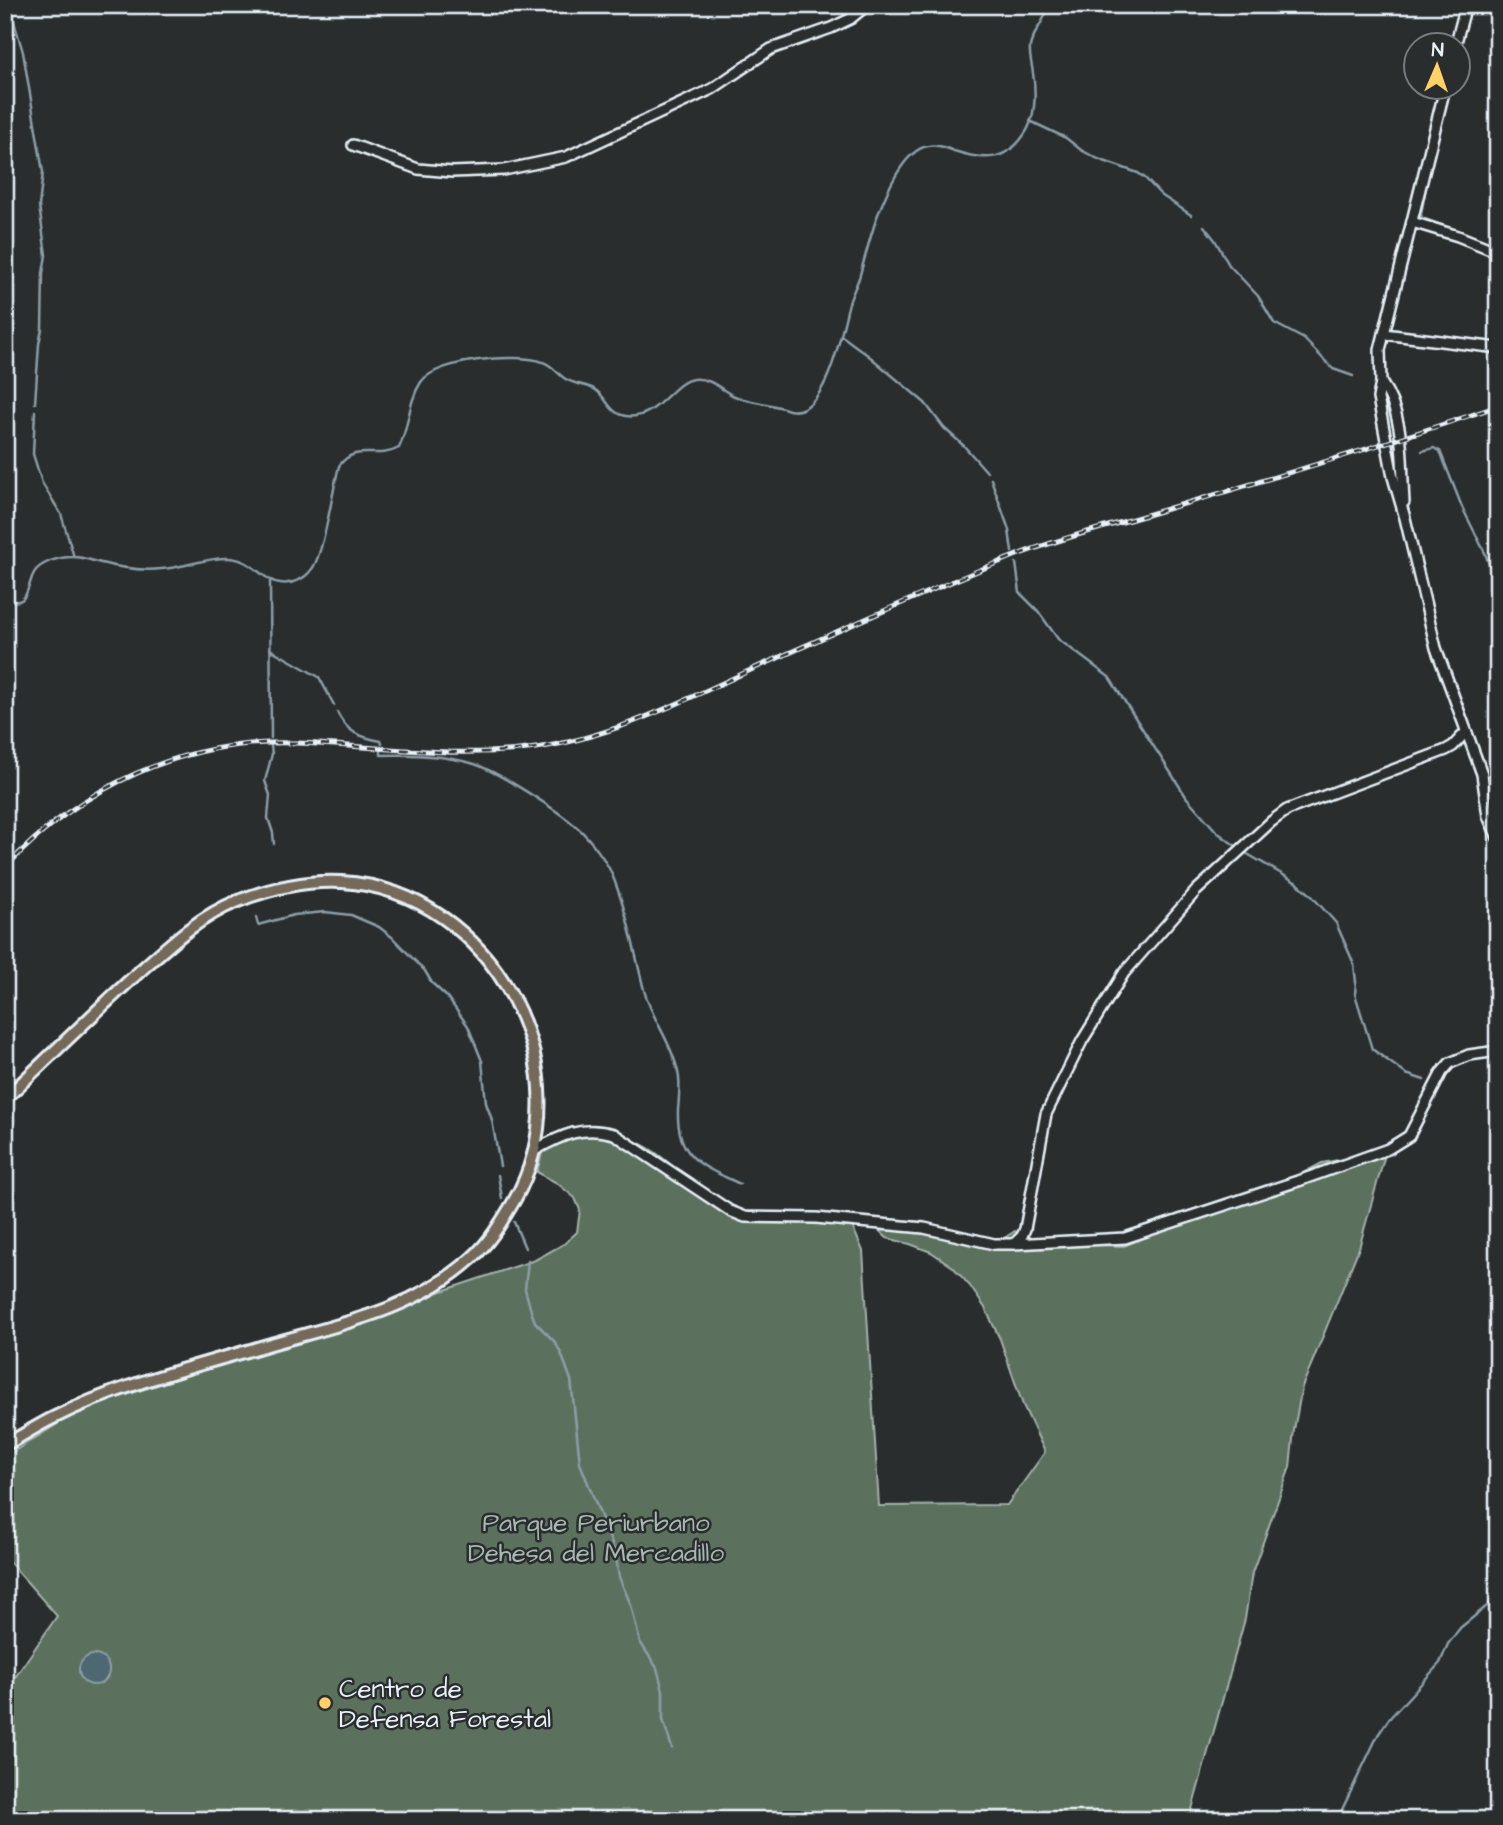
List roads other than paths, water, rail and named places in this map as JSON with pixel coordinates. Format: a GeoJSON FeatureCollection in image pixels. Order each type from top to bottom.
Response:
{"type":"FeatureCollection","features":[{"type":"Feature","properties":{"kind":"main road"},"geometry":{"type":"LineString","coordinates":[[5,1099],[125,985],[183,933],[210,915],[233,903],[290,885],[345,882],[391,892],[415,901],[459,929],[476,945],[507,984],[527,1028],[540,1085],[535,1150],[523,1185],[490,1238],[476,1255],[446,1280],[397,1307],[130,1386],[55,1416],[5,1445]]}},
{"type":"Feature","properties":{"kind":"street"},"geometry":{"type":"LineString","coordinates":[[353,145],[418,169],[452,172],[504,170],[566,157],[712,89],[771,49],[831,28],[850,19],[867,5]]}},
{"type":"Feature","properties":{"kind":"street"},"geometry":{"type":"LineString","coordinates":[[1459,32],[1466,5]]}},
{"type":"Feature","properties":{"kind":"street"},"geometry":{"type":"LineString","coordinates":[[1442,102],[1380,351],[1381,382],[1378,398],[1393,477],[1436,648],[1482,774],[1488,816],[1498,838]]}},
{"type":"Feature","properties":{"kind":"street"},"geometry":{"type":"LineString","coordinates":[[1412,222],[1498,252]]}},
{"type":"Feature","properties":{"kind":"street"},"geometry":{"type":"LineString","coordinates":[[1384,334],[1498,348]]}},
{"type":"Feature","properties":{"kind":"street"},"geometry":{"type":"LineString","coordinates":[[1381,382],[1388,390],[1401,435],[1405,518]]}},
{"type":"Feature","properties":{"kind":"street"},"geometry":{"type":"LineString","coordinates":[[1014,1244],[1022,1237],[1025,1229],[1046,1114],[1082,1041],[1124,973],[1196,891],[1287,810],[1446,750],[1466,732]]}},
{"type":"Feature","properties":{"kind":"street"},"geometry":{"type":"LineString","coordinates":[[1498,911],[1495,923],[1498,934]]}},
{"type":"Feature","properties":{"kind":"street"},"geometry":{"type":"LineString","coordinates":[[535,1150],[584,1129],[597,1129],[614,1134],[730,1212],[746,1217],[816,1219],[924,1228],[994,1244],[1125,1238],[1388,1149],[1409,1136],[1442,1072],[1450,1063],[1469,1055],[1498,1051]]}},
{"type":"Feature","properties":{"kind":"water"},"geometry":{"type":"Polygon","coordinates":[[[94,1655],[105,1659],[109,1670],[105,1681],[94,1685],[83,1681],[79,1670],[83,1659],[94,1655]]]}},
{"type":"Feature","properties":{"kind":"waterway"},"geometry":{"type":"LineString","coordinates":[[9,5],[23,52],[43,172],[39,206],[46,255],[35,403]]}},
{"type":"Feature","properties":{"kind":"waterway"},"geometry":{"type":"LineString","coordinates":[[5,597],[13,601],[22,599],[37,569],[51,561],[67,557],[146,569],[170,568],[229,558],[245,562],[274,581],[289,583],[306,576],[316,561],[324,535],[339,466],[352,455],[390,452],[399,448],[413,398],[421,382],[430,374],[460,363],[498,358],[543,362],[568,380],[594,389],[615,412],[626,416],[646,413],[678,387],[693,379],[709,381],[746,400],[789,410],[802,409],[813,401],[831,369],[877,217],[890,186],[903,165],[919,149],[928,146],[974,156],[1001,155],[1017,144],[1028,129],[1035,97],[1030,47],[1048,8],[1046,5]]}},
{"type":"Feature","properties":{"kind":"waterway"},"geometry":{"type":"LineString","coordinates":[[1464,32],[1471,5]]}},
{"type":"Feature","properties":{"kind":"waterway"},"geometry":{"type":"LineString","coordinates":[[1030,121],[1066,138],[1098,159],[1138,173],[1161,195],[1191,215]]}},
{"type":"Feature","properties":{"kind":"waterway"},"geometry":{"type":"LineString","coordinates":[[1428,177],[1422,218],[1498,246]]}},
{"type":"Feature","properties":{"kind":"waterway"},"geometry":{"type":"LineString","coordinates":[[1204,226],[1229,265],[1258,296],[1274,323],[1304,339],[1333,369],[1353,376]]}},
{"type":"Feature","properties":{"kind":"waterway"},"geometry":{"type":"LineString","coordinates":[[842,336],[925,403],[944,428],[987,472]]}},
{"type":"Feature","properties":{"kind":"waterway"},"geometry":{"type":"LineString","coordinates":[[35,411],[33,454],[42,483],[61,514],[74,557]]}},
{"type":"Feature","properties":{"kind":"waterway"},"geometry":{"type":"LineString","coordinates":[[1422,451],[1434,448],[1440,451],[1498,589]]}},
{"type":"Feature","properties":{"kind":"waterway"},"geometry":{"type":"LineString","coordinates":[[991,479],[1009,530],[1012,552]]}},
{"type":"Feature","properties":{"kind":"waterway"},"geometry":{"type":"LineString","coordinates":[[1016,563],[1020,593],[1038,611],[1058,639],[1109,677],[1187,798],[1217,832],[1237,847]]}},
{"type":"Feature","properties":{"kind":"waterway"},"geometry":{"type":"LineString","coordinates":[[270,581],[271,738]]}},
{"type":"Feature","properties":{"kind":"waterway"},"geometry":{"type":"LineString","coordinates":[[270,649],[319,677],[334,705]]}},
{"type":"Feature","properties":{"kind":"waterway"},"geometry":{"type":"LineString","coordinates":[[337,712],[350,729],[360,736],[381,741],[382,744]]}},
{"type":"Feature","properties":{"kind":"waterway"},"geometry":{"type":"LineString","coordinates":[[271,746],[272,754],[265,781],[270,795],[268,818],[274,844]]}},
{"type":"Feature","properties":{"kind":"waterway"},"geometry":{"type":"LineString","coordinates":[[381,751],[381,755],[438,757],[482,767],[557,812],[593,844],[617,886],[647,1000],[677,1068],[682,1139],[687,1150],[703,1165],[740,1184]]}},
{"type":"Feature","properties":{"kind":"waterway"},"geometry":{"type":"LineString","coordinates":[[1244,852],[1297,883],[1336,923],[1354,964],[1355,994],[1372,1049],[1406,1074],[1424,1080]]}},
{"type":"Feature","properties":{"kind":"waterway"},"geometry":{"type":"LineString","coordinates":[[256,917],[258,925],[294,915],[325,912],[351,915],[379,927],[392,937],[425,971],[468,1026],[482,1061],[486,1103],[492,1120],[500,1166]]}},
{"type":"Feature","properties":{"kind":"waterway"},"geometry":{"type":"LineString","coordinates":[[498,1175],[502,1198]]}},
{"type":"Feature","properties":{"kind":"waterway"},"geometry":{"type":"LineString","coordinates":[[514,1222],[525,1248]]}},
{"type":"Feature","properties":{"kind":"waterway"},"geometry":{"type":"LineString","coordinates":[[528,1261],[525,1289],[531,1311],[535,1322],[555,1342],[571,1380],[580,1463],[615,1552],[619,1577],[631,1605],[640,1642],[657,1668],[663,1691],[663,1720],[672,1748]]}},
{"type":"Feature","properties":{"kind":"waterway"},"geometry":{"type":"LineString","coordinates":[[1337,1820],[1388,1720],[1440,1663],[1448,1644],[1460,1628],[1498,1597]]}},
{"type":"Feature","properties":{"kind":"railway"},"geometry":{"type":"LineString","coordinates":[[5,868],[67,813],[101,791],[175,759],[215,749],[255,744],[297,743],[476,752],[536,748],[593,736],[674,705],[918,596],[1036,548],[1334,459],[1498,406]]}},
{"type":"Feature","properties":{"kind":"place","name":"Centro de Defensa Forestal"},"geometry":{"type":"Point","coordinates":[325,1703]}},
{"type":"Feature","properties":{"kind":"park label","name":"Parque Periurbano Dehesa del Mercadillo"},"geometry":{"type":"Point","coordinates":[596,1537]}}]}
